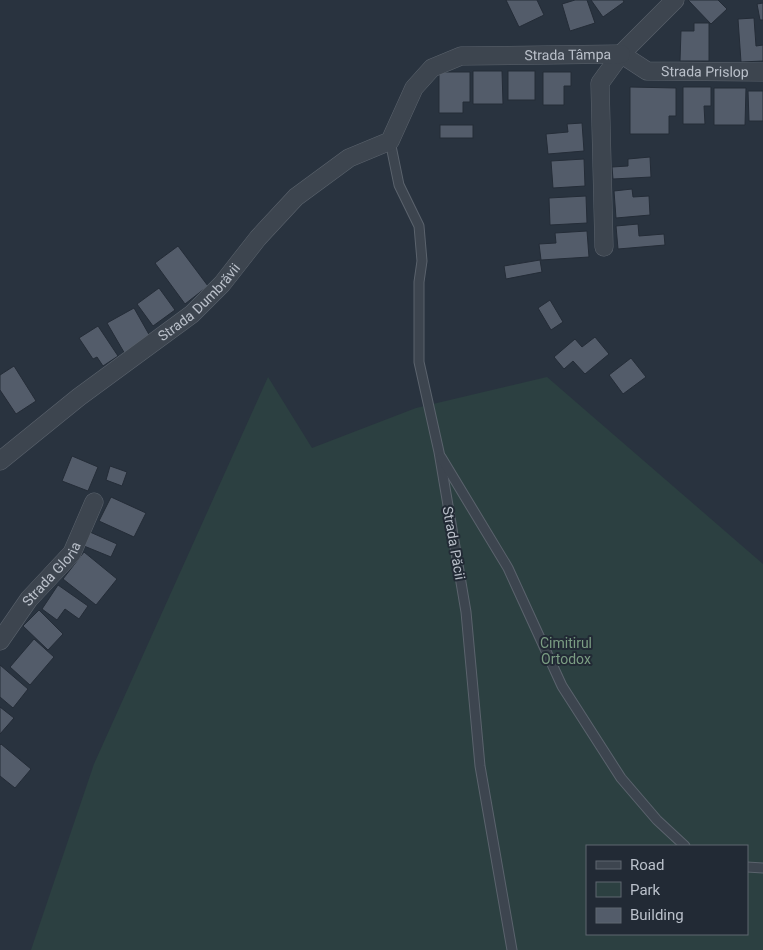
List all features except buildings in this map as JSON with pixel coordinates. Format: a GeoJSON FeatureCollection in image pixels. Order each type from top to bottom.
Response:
{"type":"FeatureCollection","features":[{"type":"Feature","properties":{"kind":"street"},"geometry":{"type":"LineString","coordinates":[[621,54],[675,0]]}},
{"type":"Feature","properties":{"kind":"street","name":"Strada Prislop"},"geometry":{"type":"LineString","coordinates":[[621,54],[647,71],[763,72]]}},
{"type":"Feature","properties":{"kind":"street","name":"Strada Tâmpa"},"geometry":{"type":"LineString","coordinates":[[390,141],[414,88],[432,68],[461,56],[621,54]]}},
{"type":"Feature","properties":{"kind":"street","name":"Strada Tâmpa"},"geometry":{"type":"LineString","coordinates":[[604,247],[600,83],[621,54]]}},
{"type":"Feature","properties":{"kind":"street","name":"Strada Dumbrăvii"},"geometry":{"type":"LineString","coordinates":[[0,461],[79,396],[192,314],[222,284],[258,238],[296,197],[348,158],[390,141]]}},
{"type":"Feature","properties":{"kind":"street","name":"Strada Gloria"},"geometry":{"type":"LineString","coordinates":[[0,641],[29,599],[72,553],[94,502]]}},
{"type":"Feature","properties":{"kind":"lane","name":"Strada Păcii"},"geometry":{"type":"LineString","coordinates":[[390,141],[399,185],[418,226],[422,261],[419,282],[419,362],[439,452],[466,612],[480,766],[512,950]]}},
{"type":"Feature","properties":{"kind":"lane"},"geometry":{"type":"LineString","coordinates":[[439,452],[508,568],[562,686],[621,778],[657,820],[684,845]]}},
{"type":"Feature","properties":{"kind":"lane"},"geometry":{"type":"LineString","coordinates":[[748,867],[763,868]]}},
{"type":"Feature","properties":{"kind":"green space","name":"Cimitirul Ortodox"},"geometry":{"type":"Polygon","coordinates":[[[268,377],[312,448],[416,408],[547,377],[763,564],[763,950],[31,950],[94,764],[268,377]]]}}]}
